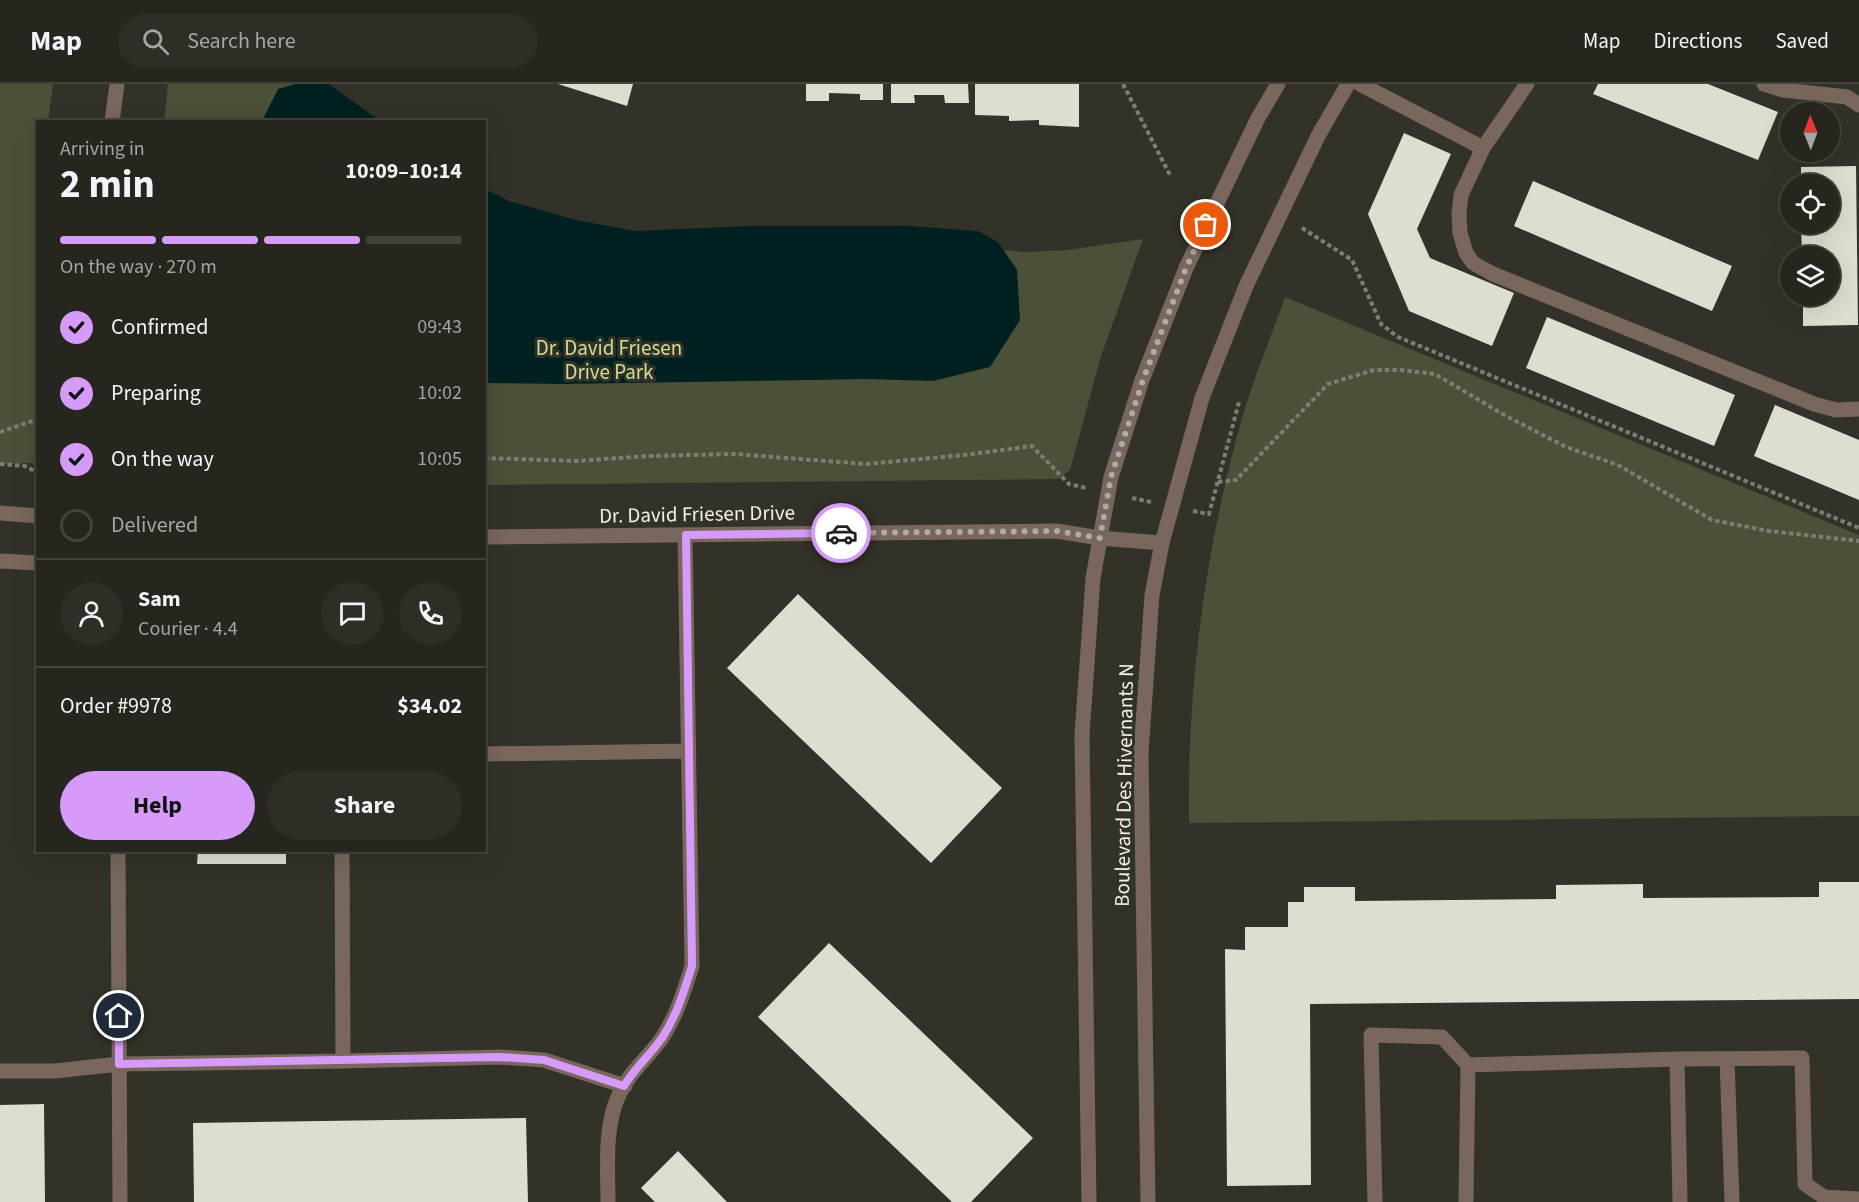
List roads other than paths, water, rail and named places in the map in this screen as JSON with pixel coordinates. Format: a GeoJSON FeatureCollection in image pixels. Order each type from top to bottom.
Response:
{"type":"FeatureCollection","features":[{"type":"Feature","properties":{"kind":"street"},"geometry":{"type":"LineString","coordinates":[[112,120],[117,84]]}},
{"type":"Feature","properties":{"kind":"street","name":"Boulevard Des Hivernants N"},"geometry":{"type":"LineString","coordinates":[[1089,1202],[1082,735],[1093,578],[1111,477],[1143,380],[1186,268],[1258,118],[1278,84]]}},
{"type":"Feature","properties":{"kind":"street","name":"Boulevard Des Hivernants N"},"geometry":{"type":"LineString","coordinates":[[1148,1202],[1141,753],[1152,595],[1161,543],[1202,398],[1245,286],[1318,136],[1348,84]]}},
{"type":"Feature","properties":{"kind":"street"},"geometry":{"type":"LineString","coordinates":[[1360,84],[1483,148]]}},
{"type":"Feature","properties":{"kind":"street"},"geometry":{"type":"LineString","coordinates":[[1527,84],[1483,148],[1461,195],[1459,214],[1461,232],[1466,253],[1473,263],[1493,274],[1814,404],[1836,410],[1859,409]]}},
{"type":"Feature","properties":{"kind":"street"},"geometry":{"type":"LineString","coordinates":[[1764,84],[1783,90],[1847,97],[1859,105]]}},
{"type":"Feature","properties":{"kind":"street"},"geometry":{"type":"LineString","coordinates":[[0,513],[36,516]]}},
{"type":"Feature","properties":{"kind":"street","name":"Dr. David Friesen Drive"},"geometry":{"type":"LineString","coordinates":[[486,537],[1057,531],[1100,538],[1161,543]]}},
{"type":"Feature","properties":{"kind":"street"},"geometry":{"type":"LineString","coordinates":[[608,1202],[607,1148],[618,1097],[632,1073],[661,1039],[680,1006],[692,966],[686,535]]}},
{"type":"Feature","properties":{"kind":"street"},"geometry":{"type":"LineString","coordinates":[[0,561],[36,563]]}},
{"type":"Feature","properties":{"kind":"street"},"geometry":{"type":"LineString","coordinates":[[486,754],[688,751]]}},
{"type":"Feature","properties":{"kind":"street"},"geometry":{"type":"LineString","coordinates":[[118,852],[120,1202]]}},
{"type":"Feature","properties":{"kind":"street"},"geometry":{"type":"LineString","coordinates":[[342,852],[343,1061]]}},
{"type":"Feature","properties":{"kind":"street"},"geometry":{"type":"LineString","coordinates":[[1375,1202],[1371,1035],[1442,1037],[1468,1065],[1467,1202]]}},
{"type":"Feature","properties":{"kind":"street"},"geometry":{"type":"LineString","coordinates":[[0,1071],[55,1071],[119,1064],[500,1057],[544,1060],[624,1086]]}},
{"type":"Feature","properties":{"kind":"street"},"geometry":{"type":"LineString","coordinates":[[1468,1065],[1802,1058],[1805,1184],[1824,1197],[1859,1199]]}},
{"type":"Feature","properties":{"kind":"street"},"geometry":{"type":"LineString","coordinates":[[1677,1059],[1680,1202]]}},
{"type":"Feature","properties":{"kind":"street"},"geometry":{"type":"LineString","coordinates":[[1727,1059],[1732,1202]]}},
{"type":"Feature","properties":{"kind":"water"},"geometry":{"type":"Polygon","coordinates":[[[295,84],[329,84],[379,120],[262,120],[278,89],[295,84]]]}},
{"type":"Feature","properties":{"kind":"water"},"geometry":{"type":"Polygon","coordinates":[[[486,190],[509,201],[576,220],[635,231],[749,226],[909,226],[978,231],[998,242],[1017,270],[1020,320],[990,367],[933,381],[869,379],[486,383],[486,190]]]}},
{"type":"Feature","properties":{"kind":"park label","name":"Dr. David Friesen Drive Park"},"geometry":{"type":"Point","coordinates":[609,360]}}]}
